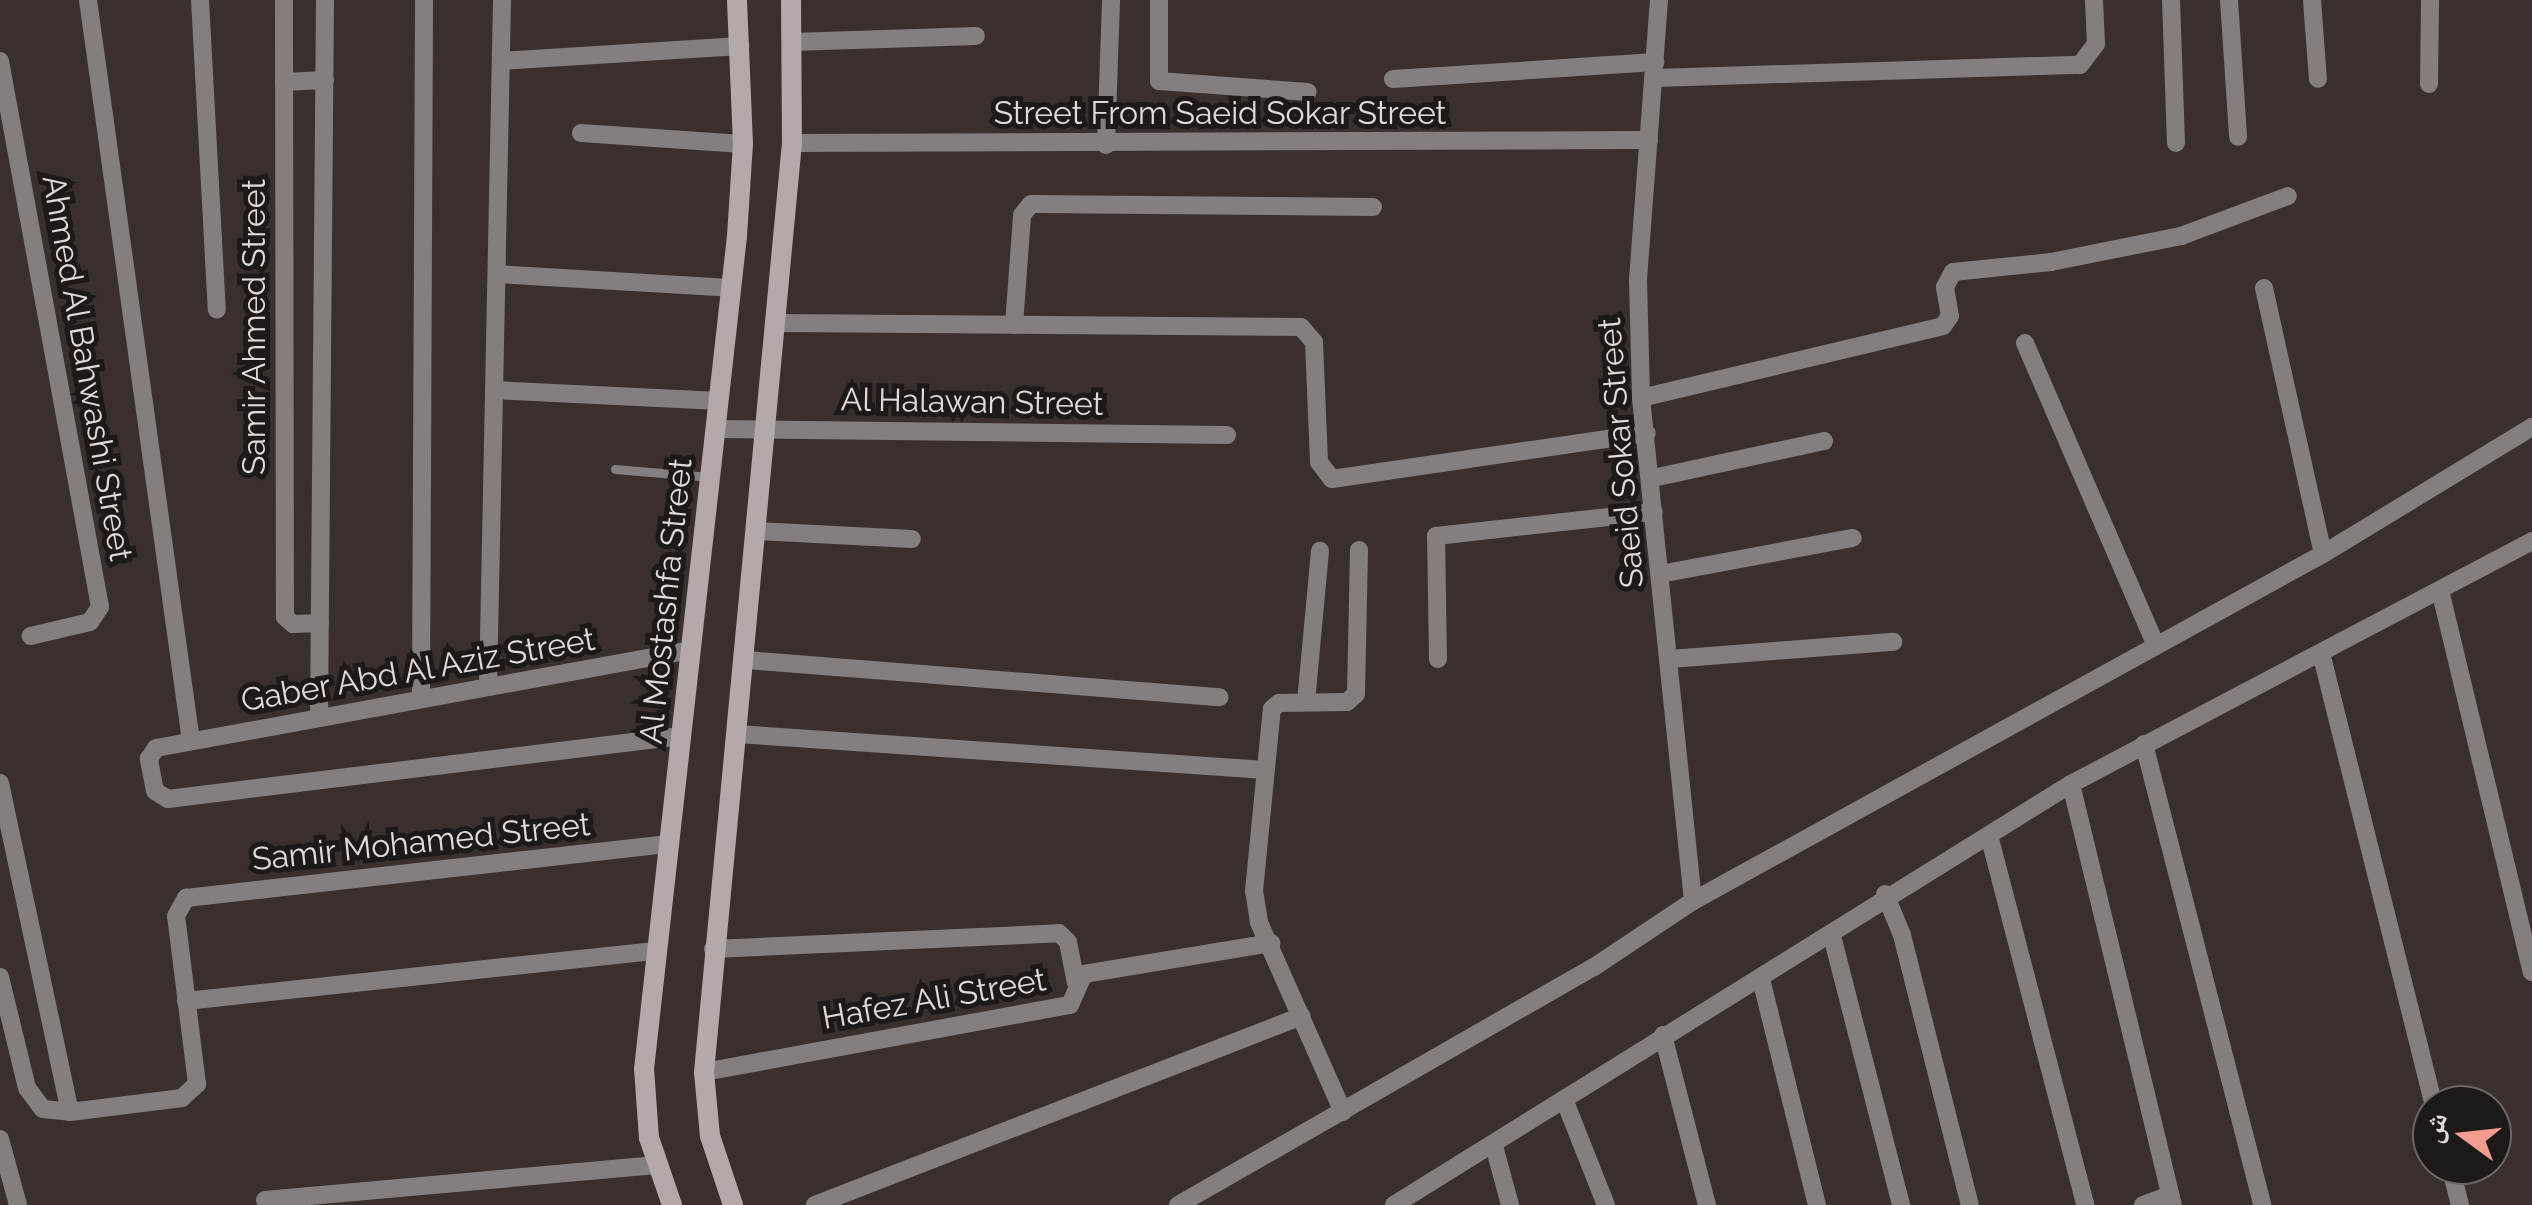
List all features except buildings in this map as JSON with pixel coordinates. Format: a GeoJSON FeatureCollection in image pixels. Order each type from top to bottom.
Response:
{"type":"FeatureCollection","features":[{"type":"Feature","properties":{"kind":"street"},"geometry":{"type":"LineString","coordinates":[[88,0],[191,741]]}},
{"type":"Feature","properties":{"kind":"street"},"geometry":{"type":"LineString","coordinates":[[200,0],[217,310]]}},
{"type":"Feature","properties":{"kind":"street","name":"Samir Ahmed Street"},"geometry":{"type":"LineString","coordinates":[[284,0],[285,617],[293,624],[320,623]]}},
{"type":"Feature","properties":{"kind":"street"},"geometry":{"type":"LineString","coordinates":[[319,718],[325,0]]}},
{"type":"Feature","properties":{"kind":"street"},"geometry":{"type":"LineString","coordinates":[[421,700],[424,0]]}},
{"type":"Feature","properties":{"kind":"street"},"geometry":{"type":"LineString","coordinates":[[488,687],[502,0]]}},
{"type":"Feature","properties":{"kind":"street","name":"Al Mostashfa Street"},"geometry":{"type":"LineString","coordinates":[[672,1205],[656,1165],[644,1069],[732,288],[743,144],[737,0]]}},
{"type":"Feature","properties":{"kind":"street"},"geometry":{"type":"LineString","coordinates":[[734,1205],[710,1136],[704,1072],[713,949],[768,430],[792,143],[791,0]]}},
{"type":"Feature","properties":{"kind":"street"},"geometry":{"type":"LineString","coordinates":[[1106,145],[1112,0]]}},
{"type":"Feature","properties":{"kind":"street"},"geometry":{"type":"LineString","coordinates":[[1159,0],[1159,81],[1308,92]]}},
{"type":"Feature","properties":{"kind":"street","name":"Saeid Sokar Street"},"geometry":{"type":"LineString","coordinates":[[1659,0],[1638,280],[1641,398],[1653,478],[1694,901]]}},
{"type":"Feature","properties":{"kind":"street"},"geometry":{"type":"LineString","coordinates":[[1393,80],[1655,70],[2080,65],[2096,44],[2094,0]]}},
{"type":"Feature","properties":{"kind":"street"},"geometry":{"type":"LineString","coordinates":[[2172,0],[2176,143]]}},
{"type":"Feature","properties":{"kind":"street"},"geometry":{"type":"LineString","coordinates":[[2229,0],[2238,136]]}},
{"type":"Feature","properties":{"kind":"street"},"geometry":{"type":"LineString","coordinates":[[2312,0],[2318,79]]}},
{"type":"Feature","properties":{"kind":"street"},"geometry":{"type":"LineString","coordinates":[[2429,84],[2430,0]]}},
{"type":"Feature","properties":{"kind":"street"},"geometry":{"type":"LineString","coordinates":[[793,42],[976,36]]}},
{"type":"Feature","properties":{"kind":"street"},"geometry":{"type":"LineString","coordinates":[[501,61],[741,46]]}},
{"type":"Feature","properties":{"kind":"street","name":"Ahmed Al Bahwashi Street"},"geometry":{"type":"LineString","coordinates":[[0,61],[100,607],[90,622],[31,636]]}},
{"type":"Feature","properties":{"kind":"street"},"geometry":{"type":"LineString","coordinates":[[284,82],[324,80]]}},
{"type":"Feature","properties":{"kind":"street"},"geometry":{"type":"LineString","coordinates":[[581,133],[743,144]]}},
{"type":"Feature","properties":{"kind":"street","name":"Street From Saeid Sokar Street"},"geometry":{"type":"LineString","coordinates":[[792,143],[1106,145],[1649,140]]}},
{"type":"Feature","properties":{"kind":"street"},"geometry":{"type":"LineString","coordinates":[[1641,398],[1942,326],[1950,316],[1945,287],[1953,272],[2051,262],[2181,236],[2288,196]]}},
{"type":"Feature","properties":{"kind":"street"},"geometry":{"type":"LineString","coordinates":[[1014,325],[1024,207],[1373,207]]}},
{"type":"Feature","properties":{"kind":"street"},"geometry":{"type":"LineString","coordinates":[[497,274],[732,288]]}},
{"type":"Feature","properties":{"kind":"street"},"geometry":{"type":"LineString","coordinates":[[2264,288],[2323,554]]}},
{"type":"Feature","properties":{"kind":"street"},"geometry":{"type":"LineString","coordinates":[[776,323],[1301,328],[1314,342],[1319,462],[1332,479],[1647,432]]}},
{"type":"Feature","properties":{"kind":"street"},"geometry":{"type":"LineString","coordinates":[[2025,344],[2156,644]]}},
{"type":"Feature","properties":{"kind":"street"},"geometry":{"type":"LineString","coordinates":[[494,390],[718,401]]}},
{"type":"Feature","properties":{"kind":"street"},"geometry":{"type":"LineString","coordinates":[[1178,1205],[1594,967],[1694,901],[2323,554],[2532,427]]}},
{"type":"Feature","properties":{"kind":"street","name":"Al Halawan Street"},"geometry":{"type":"LineString","coordinates":[[715,429],[1227,435]]}},
{"type":"Feature","properties":{"kind":"street"},"geometry":{"type":"LineString","coordinates":[[1653,478],[1824,441]]}},
{"type":"Feature","properties":{"kind":"street"},"geometry":{"type":"LineString","coordinates":[[1438,659],[1436,536],[1654,512]]}},
{"type":"Feature","properties":{"kind":"street"},"geometry":{"type":"LineString","coordinates":[[758,531],[912,540]]}},
{"type":"Feature","properties":{"kind":"street"},"geometry":{"type":"LineString","coordinates":[[1660,574],[1852,538]]}},
{"type":"Feature","properties":{"kind":"street"},"geometry":{"type":"LineString","coordinates":[[1394,1205],[1494,1146],[1663,1035],[1832,936],[1885,894],[1990,839],[2071,784],[2532,541]]}},
{"type":"Feature","properties":{"kind":"street"},"geometry":{"type":"LineString","coordinates":[[1343,1112],[1271,944],[1254,892],[1272,709],[1306,702],[1347,702],[1357,690],[1359,550]]}},
{"type":"Feature","properties":{"kind":"street"},"geometry":{"type":"LineString","coordinates":[[1306,702],[1320,551]]}},
{"type":"Feature","properties":{"kind":"street"},"geometry":{"type":"LineString","coordinates":[[2440,590],[2532,972]]}},
{"type":"Feature","properties":{"kind":"street"},"geometry":{"type":"LineString","coordinates":[[1670,659],[1893,642]]}},
{"type":"Feature","properties":{"kind":"street","name":"Gaber Abd Al Aziz Street"},"geometry":{"type":"LineString","coordinates":[[681,736],[168,799],[155,791],[149,760],[156,748],[690,650]]}},
{"type":"Feature","properties":{"kind":"street"},"geometry":{"type":"LineString","coordinates":[[2321,653],[2429,1085]]}},
{"type":"Feature","properties":{"kind":"street"},"geometry":{"type":"LineString","coordinates":[[746,660],[1220,697]]}},
{"type":"Feature","properties":{"kind":"street"},"geometry":{"type":"LineString","coordinates":[[737,734],[1266,770]]}},
{"type":"Feature","properties":{"kind":"street"},"geometry":{"type":"LineString","coordinates":[[2144,744],[2262,1205]]}},
{"type":"Feature","properties":{"kind":"street"},"geometry":{"type":"LineString","coordinates":[[0,784],[70,1112]]}},
{"type":"Feature","properties":{"kind":"street"},"geometry":{"type":"LineString","coordinates":[[2071,784],[2171,1200],[2143,1205]]}},
{"type":"Feature","properties":{"kind":"street"},"geometry":{"type":"LineString","coordinates":[[1990,839],[2086,1205]]}},
{"type":"Feature","properties":{"kind":"street","name":"Samir Mohamed Street"},"geometry":{"type":"LineString","coordinates":[[186,1001],[176,916],[182,902],[669,844]]}},
{"type":"Feature","properties":{"kind":"street"},"geometry":{"type":"LineString","coordinates":[[1885,894],[1902,935],[1970,1205]]}},
{"type":"Feature","properties":{"kind":"street"},"geometry":{"type":"LineString","coordinates":[[713,949],[1059,933],[1068,942],[1076,983]]}},
{"type":"Feature","properties":{"kind":"street"},"geometry":{"type":"LineString","coordinates":[[1832,936],[1901,1205]]}},
{"type":"Feature","properties":{"kind":"street","name":"Hafez Ali Street"},"geometry":{"type":"LineString","coordinates":[[704,1072],[1070,1005],[1076,983],[1084,974],[1271,944]]}},
{"type":"Feature","properties":{"kind":"street"},"geometry":{"type":"LineString","coordinates":[[0,977],[33,1100],[43,1109],[70,1112],[192,1095],[197,1084],[186,1001],[657,952]]}},
{"type":"Feature","properties":{"kind":"street"},"geometry":{"type":"LineString","coordinates":[[1761,979],[1817,1205]]}},
{"type":"Feature","properties":{"kind":"street"},"geometry":{"type":"LineString","coordinates":[[815,1205],[1302,1016]]}},
{"type":"Feature","properties":{"kind":"street"},"geometry":{"type":"LineString","coordinates":[[1663,1035],[1707,1205]]}},
{"type":"Feature","properties":{"kind":"street"},"geometry":{"type":"LineString","coordinates":[[1564,1099],[1606,1205]]}},
{"type":"Feature","properties":{"kind":"street"},"geometry":{"type":"LineString","coordinates":[[0,1139],[18,1205]]}},
{"type":"Feature","properties":{"kind":"street"},"geometry":{"type":"LineString","coordinates":[[1494,1146],[1510,1205]]}},
{"type":"Feature","properties":{"kind":"street"},"geometry":{"type":"LineString","coordinates":[[265,1200],[656,1165]]}},
{"type":"Feature","properties":{"kind":"lane"},"geometry":{"type":"LineString","coordinates":[[615,470],[710,477]]}}]}
